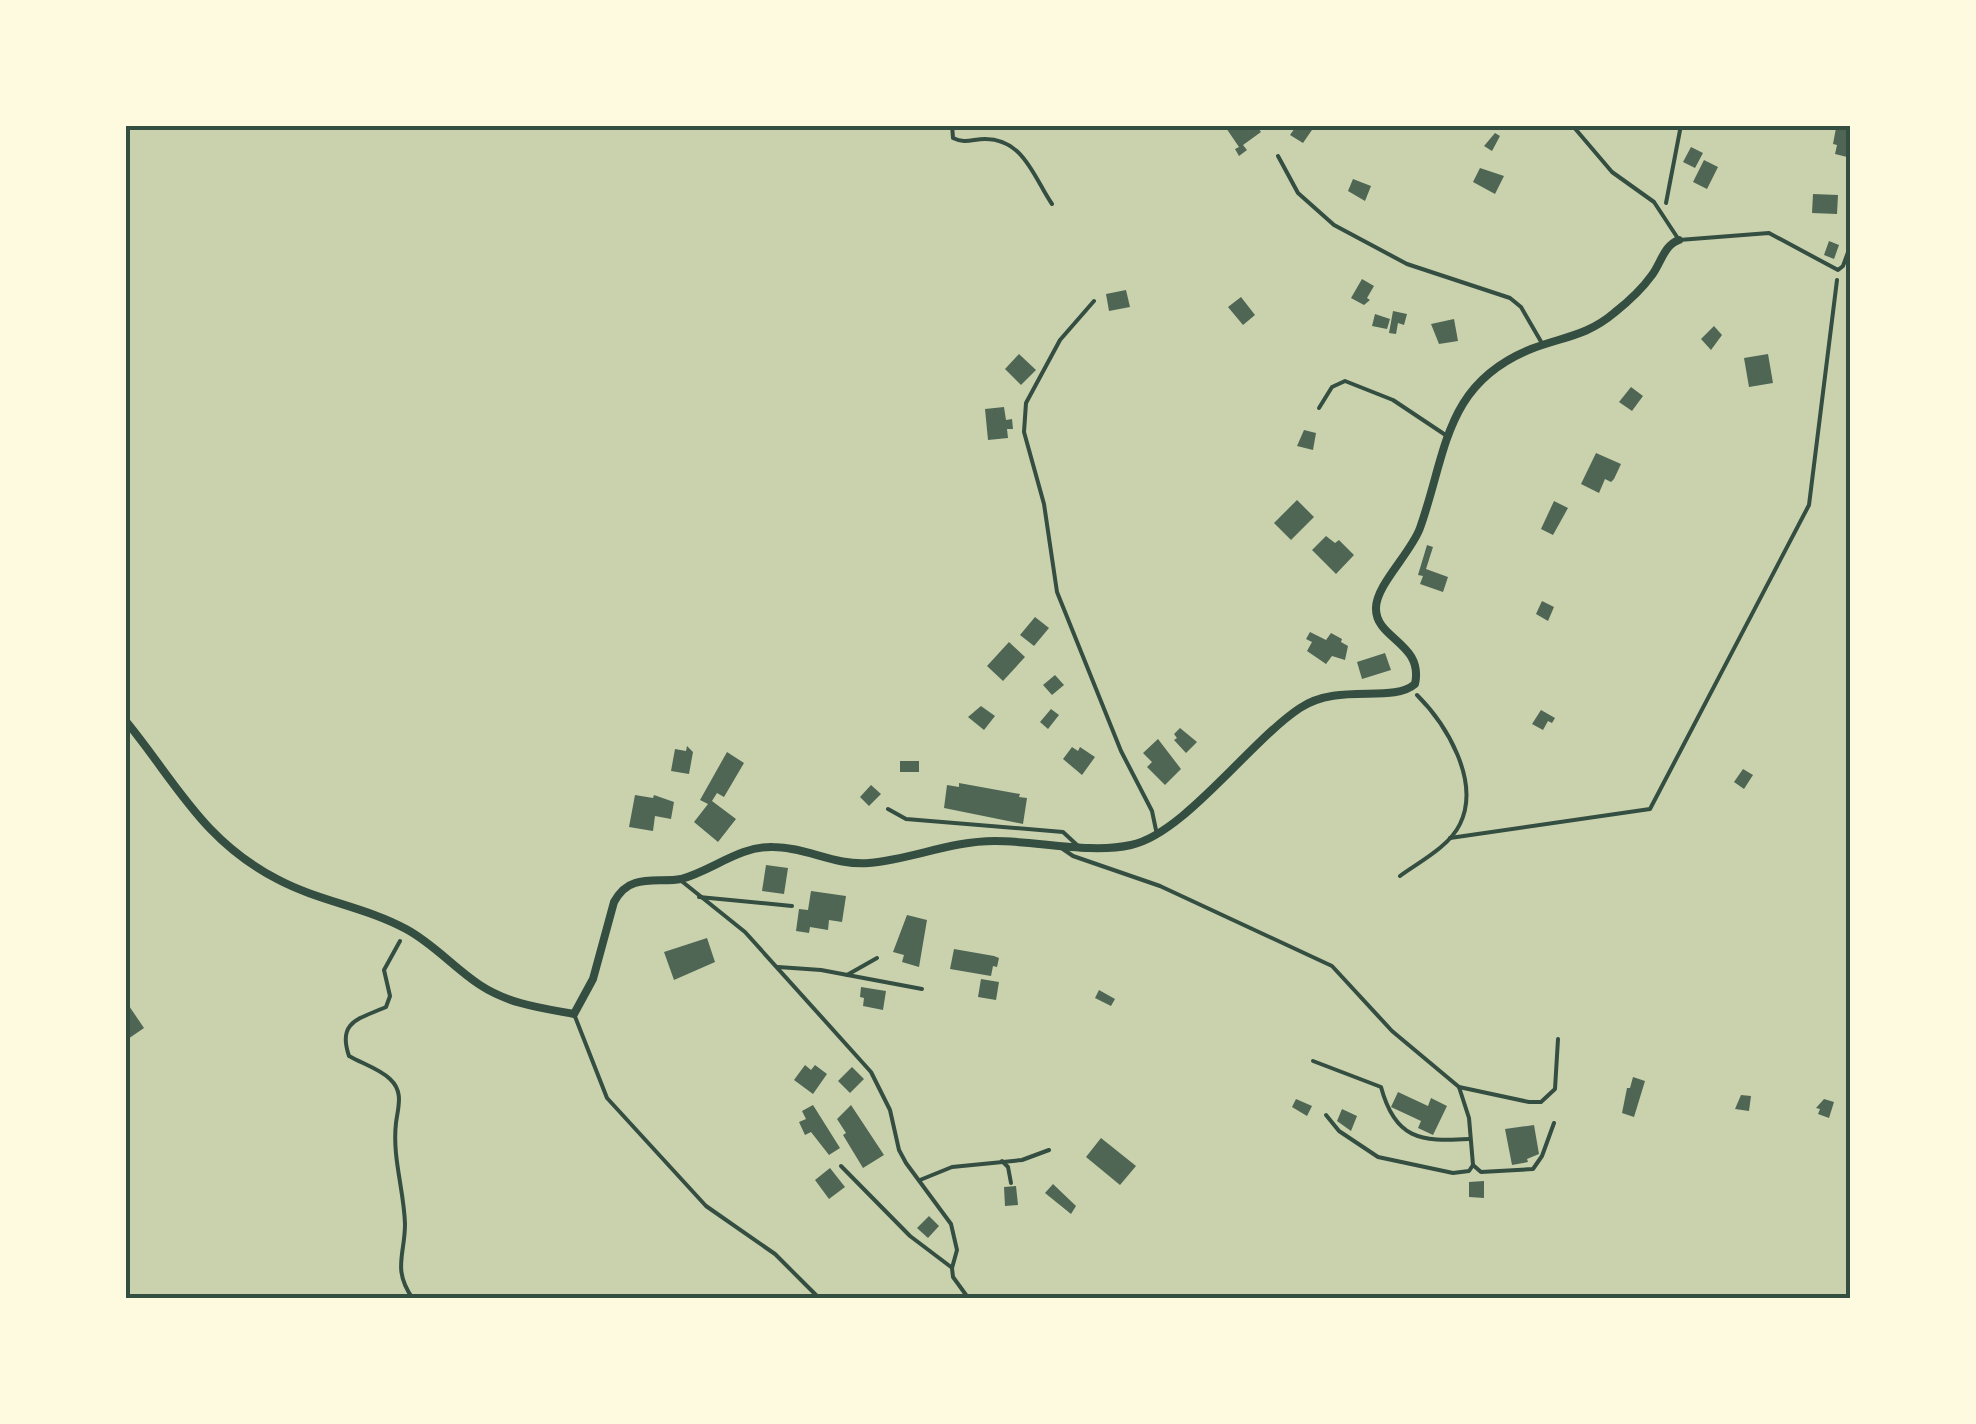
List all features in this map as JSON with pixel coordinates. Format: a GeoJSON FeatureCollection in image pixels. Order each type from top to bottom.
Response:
{"type":"FeatureCollection","features":[{"type":"Feature","properties":{"kind":"street"},"geometry":{"type":"LineString","coordinates":[[125,720],[197,817],[251,864],[296,888],[408,930],[481,986],[517,1004],[574,1014],[593,979],[614,902],[620,892],[635,883],[679,879],[761,847],[796,850],[846,863],[880,861],[951,844],[1010,841],[1060,847],[1125,846],[1157,835],[1182,816],[1259,742],[1309,703],[1334,694],[1396,694],[1415,684],[1418,673],[1414,658],[1379,619],[1376,602],[1420,528],[1448,436],[1469,394],[1504,362],[1543,345],[1578,336],[1611,316],[1652,274],[1670,244],[1679,240]]}},
{"type":"Feature","properties":{"kind":"lane"},"geometry":{"type":"LineString","coordinates":[[1572,125],[1612,172],[1638,189],[1662,213],[1679,240],[1769,233],[1838,270],[1851,244]]}},
{"type":"Feature","properties":{"kind":"lane"},"geometry":{"type":"LineString","coordinates":[[1278,156],[1298,193],[1334,225],[1407,264],[1510,298],[1521,307],[1543,345]]}},
{"type":"Feature","properties":{"kind":"lane"},"geometry":{"type":"LineString","coordinates":[[1094,301],[1060,340],[1026,403],[1024,432],[1044,504],[1057,592],[1121,751],[1152,811],[1157,835]]}},
{"type":"Feature","properties":{"kind":"lane"},"geometry":{"type":"LineString","coordinates":[[1319,408],[1332,387],[1345,381],[1393,400],[1448,436]]}},
{"type":"Feature","properties":{"kind":"lane"},"geometry":{"type":"LineString","coordinates":[[888,810],[906,819],[1054,830],[1072,838],[1076,846]]}},
{"type":"Feature","properties":{"kind":"lane"},"geometry":{"type":"LineString","coordinates":[[1060,847],[1073,856],[1160,886],[1332,966],[1392,1031],[1460,1087],[1470,1118],[1473,1165],[1481,1172],[1533,1170],[1554,1123]]}},
{"type":"Feature","properties":{"kind":"lane"},"geometry":{"type":"LineString","coordinates":[[679,879],[733,922],[778,967],[874,1077],[890,1110],[899,1150],[952,1224],[957,1250],[953,1278],[969,1299]]}},
{"type":"Feature","properties":{"kind":"lane"},"geometry":{"type":"LineString","coordinates":[[699,897],[792,906]]}},
{"type":"Feature","properties":{"kind":"lane"},"geometry":{"type":"LineString","coordinates":[[847,975],[877,958]]}},
{"type":"Feature","properties":{"kind":"lane"},"geometry":{"type":"LineString","coordinates":[[778,967],[922,990]]}},
{"type":"Feature","properties":{"kind":"lane"},"geometry":{"type":"LineString","coordinates":[[574,1014],[607,1098],[706,1206],[775,1254],[820,1299]]}},
{"type":"Feature","properties":{"kind":"lane"},"geometry":{"type":"LineString","coordinates":[[1460,1087],[1541,1102],[1555,1088],[1558,1039]]}},
{"type":"Feature","properties":{"kind":"lane"},"geometry":{"type":"LineString","coordinates":[[1312,1061],[1381,1088],[1387,1112],[1404,1130],[1425,1138],[1469,1139]]}},
{"type":"Feature","properties":{"kind":"lane"},"geometry":{"type":"LineString","coordinates":[[1326,1115],[1339,1131],[1378,1157],[1453,1174],[1469,1171],[1473,1165]]}},
{"type":"Feature","properties":{"kind":"lane"},"geometry":{"type":"LineString","coordinates":[[920,1180],[970,1163],[1022,1160],[1048,1150]]}},
{"type":"Feature","properties":{"kind":"lane"},"geometry":{"type":"LineString","coordinates":[[1002,1161],[1008,1167],[1011,1183]]}},
{"type":"Feature","properties":{"kind":"lane"},"geometry":{"type":"LineString","coordinates":[[841,1166],[910,1236],[952,1268]]}},
{"type":"Feature","properties":{"kind":"path"},"geometry":{"type":"LineString","coordinates":[[952,125],[953,138],[962,142],[987,139],[1016,149],[1052,204]]}},
{"type":"Feature","properties":{"kind":"path"},"geometry":{"type":"LineString","coordinates":[[1662,213],[1670,196],[1681,125]]}},
{"type":"Feature","properties":{"kind":"path"},"geometry":{"type":"LineString","coordinates":[[1450,838],[1650,809],[1809,505],[1838,270]]}},
{"type":"Feature","properties":{"kind":"path"},"geometry":{"type":"LineString","coordinates":[[1400,876],[1450,838],[1463,814],[1464,780],[1458,758],[1437,715],[1409,690]]}},
{"type":"Feature","properties":{"kind":"path"},"geometry":{"type":"LineString","coordinates":[[408,930],[384,970],[390,996],[386,1007],[354,1021],[346,1030],[345,1044],[349,1056],[391,1079],[397,1090],[401,1106],[396,1122],[397,1172],[405,1226],[400,1270],[413,1299]]}},
{"type":"Feature","properties":{"kind":"green space"},"geometry":{"type":"Polygon","coordinates":[[[125,125],[1851,125],[1851,1299],[125,1299],[125,125]]]}},
{"type":"Feature","properties":{"kind":"building"},"geometry":{"type":"Polygon","coordinates":[[[1224,125],[1256,125],[1261,132],[1243,145],[1247,150],[1239,156],[1235,149],[1239,147],[1224,125]]]}},
{"type":"Feature","properties":{"kind":"building"},"geometry":{"type":"Polygon","coordinates":[[[1297,125],[1314,127],[1303,143],[1290,135],[1297,125]]]}},
{"type":"Feature","properties":{"kind":"building"},"geometry":{"type":"Polygon","coordinates":[[[1836,128],[1851,131],[1851,158],[1835,154],[1836,128]]]}},
{"type":"Feature","properties":{"kind":"building"},"geometry":{"type":"Polygon","coordinates":[[[1495,133],[1500,136],[1492,151],[1484,146],[1495,133]]]}},
{"type":"Feature","properties":{"kind":"building"},"geometry":{"type":"Polygon","coordinates":[[[1691,147],[1703,153],[1695,168],[1683,162],[1691,147]]]}},
{"type":"Feature","properties":{"kind":"building"},"geometry":{"type":"Polygon","coordinates":[[[1704,160],[1718,167],[1707,189],[1693,182],[1704,160]]]}},
{"type":"Feature","properties":{"kind":"building"},"geometry":{"type":"Polygon","coordinates":[[[1480,168],[1504,176],[1495,194],[1473,182],[1480,168]]]}},
{"type":"Feature","properties":{"kind":"building"},"geometry":{"type":"Polygon","coordinates":[[[1353,179],[1371,186],[1365,201],[1348,191],[1353,179]]]}},
{"type":"Feature","properties":{"kind":"building"},"geometry":{"type":"Polygon","coordinates":[[[1813,194],[1838,195],[1837,214],[1812,213],[1813,194]]]}},
{"type":"Feature","properties":{"kind":"building"},"geometry":{"type":"Polygon","coordinates":[[[1829,241],[1839,245],[1834,259],[1824,255],[1829,241]]]}},
{"type":"Feature","properties":{"kind":"building"},"geometry":{"type":"Polygon","coordinates":[[[1362,279],[1374,286],[1364,305],[1351,298],[1362,279]]]}},
{"type":"Feature","properties":{"kind":"building"},"geometry":{"type":"Polygon","coordinates":[[[1126,290],[1130,307],[1109,311],[1106,294],[1126,290]]]}},
{"type":"Feature","properties":{"kind":"building"},"geometry":{"type":"Polygon","coordinates":[[[1241,297],[1255,315],[1243,325],[1228,307],[1241,297]]]}},
{"type":"Feature","properties":{"kind":"building"},"geometry":{"type":"Polygon","coordinates":[[[1393,311],[1407,314],[1404,325],[1398,323],[1396,334],[1389,333],[1393,311]]]}},
{"type":"Feature","properties":{"kind":"building"},"geometry":{"type":"Polygon","coordinates":[[[1375,314],[1390,319],[1387,329],[1372,326],[1375,314]]]}},
{"type":"Feature","properties":{"kind":"building"},"geometry":{"type":"Polygon","coordinates":[[[1454,319],[1458,341],[1439,344],[1431,324],[1454,319]]]}},
{"type":"Feature","properties":{"kind":"building"},"geometry":{"type":"Polygon","coordinates":[[[1714,326],[1722,335],[1711,350],[1701,339],[1714,326]]]}},
{"type":"Feature","properties":{"kind":"building"},"geometry":{"type":"Polygon","coordinates":[[[1019,354],[1036,370],[1021,385],[1005,369],[1019,354]]]}},
{"type":"Feature","properties":{"kind":"building"},"geometry":{"type":"Polygon","coordinates":[[[1768,354],[1773,383],[1749,387],[1744,358],[1768,354]]]}},
{"type":"Feature","properties":{"kind":"building"},"geometry":{"type":"Polygon","coordinates":[[[1631,387],[1643,396],[1632,411],[1619,402],[1631,387]]]}},
{"type":"Feature","properties":{"kind":"building"},"geometry":{"type":"Polygon","coordinates":[[[1004,407],[1006,420],[1012,419],[1013,429],[1007,429],[1008,438],[988,440],[985,409],[1004,407]]]}},
{"type":"Feature","properties":{"kind":"building"},"geometry":{"type":"Polygon","coordinates":[[[1304,430],[1316,433],[1313,450],[1297,446],[1304,430]]]}},
{"type":"Feature","properties":{"kind":"building"},"geometry":{"type":"Polygon","coordinates":[[[1596,453],[1621,464],[1611,482],[1605,479],[1599,493],[1581,484],[1596,453]]]}},
{"type":"Feature","properties":{"kind":"building"},"geometry":{"type":"Polygon","coordinates":[[[1297,500],[1314,517],[1291,540],[1274,523],[1297,500]]]}},
{"type":"Feature","properties":{"kind":"building"},"geometry":{"type":"Polygon","coordinates":[[[1554,501],[1568,508],[1553,535],[1541,529],[1554,501]]]}},
{"type":"Feature","properties":{"kind":"building"},"geometry":{"type":"Polygon","coordinates":[[[1326,536],[1335,543],[1339,540],[1354,555],[1336,574],[1312,550],[1326,536]]]}},
{"type":"Feature","properties":{"kind":"building"},"geometry":{"type":"Polygon","coordinates":[[[1427,545],[1433,547],[1426,569],[1448,577],[1443,592],[1420,584],[1423,576],[1418,575],[1427,545]]]}},
{"type":"Feature","properties":{"kind":"building"},"geometry":{"type":"Polygon","coordinates":[[[1542,601],[1554,607],[1548,621],[1536,614],[1542,601]]]}},
{"type":"Feature","properties":{"kind":"building"},"geometry":{"type":"Polygon","coordinates":[[[1035,617],[1049,628],[1034,646],[1020,635],[1035,617]]]}},
{"type":"Feature","properties":{"kind":"building"},"geometry":{"type":"Polygon","coordinates":[[[1310,632],[1326,640],[1331,633],[1342,639],[1348,646],[1345,660],[1332,656],[1326,664],[1307,651],[1312,642],[1306,639],[1310,632]]]}},
{"type":"Feature","properties":{"kind":"building"},"geometry":{"type":"Polygon","coordinates":[[[1009,642],[1025,657],[1003,681],[987,666],[1009,642]]]}},
{"type":"Feature","properties":{"kind":"building"},"geometry":{"type":"Polygon","coordinates":[[[1385,653],[1391,670],[1362,679],[1357,662],[1385,653]]]}},
{"type":"Feature","properties":{"kind":"building"},"geometry":{"type":"Polygon","coordinates":[[[1055,675],[1064,685],[1052,695],[1043,685],[1055,675]]]}},
{"type":"Feature","properties":{"kind":"building"},"geometry":{"type":"Polygon","coordinates":[[[981,706],[995,716],[984,730],[968,717],[981,706]]]}},
{"type":"Feature","properties":{"kind":"building"},"geometry":{"type":"Polygon","coordinates":[[[1051,709],[1059,715],[1048,729],[1040,722],[1051,709]]]}},
{"type":"Feature","properties":{"kind":"building"},"geometry":{"type":"Polygon","coordinates":[[[1541,710],[1555,718],[1543,730],[1532,724],[1541,710]]]}},
{"type":"Feature","properties":{"kind":"building"},"geometry":{"type":"Polygon","coordinates":[[[1180,728],[1197,742],[1186,753],[1174,740],[1180,728]]]}},
{"type":"Feature","properties":{"kind":"building"},"geometry":{"type":"Polygon","coordinates":[[[1158,739],[1181,769],[1165,785],[1147,767],[1152,762],[1143,753],[1158,739]]]}},
{"type":"Feature","properties":{"kind":"building"},"geometry":{"type":"Polygon","coordinates":[[[687,746],[693,752],[689,774],[671,771],[675,749],[686,751],[687,746]]]}},
{"type":"Feature","properties":{"kind":"building"},"geometry":{"type":"Polygon","coordinates":[[[1072,747],[1078,751],[1080,747],[1095,757],[1082,775],[1063,759],[1072,747]]]}},
{"type":"Feature","properties":{"kind":"building"},"geometry":{"type":"Polygon","coordinates":[[[727,752],[744,763],[724,797],[717,793],[712,801],[736,819],[718,842],[694,822],[708,804],[700,800],[727,752]]]}},
{"type":"Feature","properties":{"kind":"building"},"geometry":{"type":"Polygon","coordinates":[[[900,761],[919,761],[919,772],[900,772],[900,761]]]}},
{"type":"Feature","properties":{"kind":"building"},"geometry":{"type":"Polygon","coordinates":[[[1743,769],[1753,775],[1744,789],[1734,782],[1743,769]]]}},
{"type":"Feature","properties":{"kind":"building"},"geometry":{"type":"Polygon","coordinates":[[[959,783],[1027,798],[1023,824],[944,808],[947,785],[959,787],[959,783]]]}},
{"type":"Feature","properties":{"kind":"building"},"geometry":{"type":"Polygon","coordinates":[[[871,785],[881,794],[869,806],[860,797],[871,785]]]}},
{"type":"Feature","properties":{"kind":"building"},"geometry":{"type":"Polygon","coordinates":[[[635,795],[654,795],[674,802],[671,819],[655,816],[653,831],[629,827],[635,795]]]}},
{"type":"Feature","properties":{"kind":"building"},"geometry":{"type":"Polygon","coordinates":[[[766,865],[788,868],[784,894],[762,891],[766,865]]]}},
{"type":"Feature","properties":{"kind":"building"},"geometry":{"type":"Polygon","coordinates":[[[811,891],[846,896],[842,922],[829,920],[828,930],[810,927],[809,933],[796,931],[799,909],[808,910],[811,891]]]}},
{"type":"Feature","properties":{"kind":"building"},"geometry":{"type":"Polygon","coordinates":[[[907,915],[927,920],[919,967],[902,962],[904,955],[893,952],[907,915]]]}},
{"type":"Feature","properties":{"kind":"building"},"geometry":{"type":"Polygon","coordinates":[[[707,938],[715,962],[674,980],[664,952],[707,938]]]}},
{"type":"Feature","properties":{"kind":"building"},"geometry":{"type":"Polygon","coordinates":[[[954,949],[999,958],[997,967],[993,966],[991,976],[950,969],[954,949]]]}},
{"type":"Feature","properties":{"kind":"building"},"geometry":{"type":"Polygon","coordinates":[[[981,979],[999,982],[996,1000],[978,997],[981,979]]]}},
{"type":"Feature","properties":{"kind":"building"},"geometry":{"type":"Polygon","coordinates":[[[861,987],[886,991],[883,1010],[863,1006],[861,987]]]}},
{"type":"Feature","properties":{"kind":"building"},"geometry":{"type":"Polygon","coordinates":[[[1099,990],[1115,999],[1111,1006],[1095,998],[1099,990]]]}},
{"type":"Feature","properties":{"kind":"building"},"geometry":{"type":"Polygon","coordinates":[[[125,1000],[144,1028],[125,1041],[125,1000]]]}},
{"type":"Feature","properties":{"kind":"building"},"geometry":{"type":"Polygon","coordinates":[[[805,1065],[811,1070],[815,1065],[827,1074],[813,1094],[794,1080],[805,1065]]]}},
{"type":"Feature","properties":{"kind":"building"},"geometry":{"type":"Polygon","coordinates":[[[852,1067],[864,1079],[850,1093],[838,1081],[852,1067]]]}},
{"type":"Feature","properties":{"kind":"building"},"geometry":{"type":"Polygon","coordinates":[[[1633,1077],[1645,1081],[1634,1117],[1622,1113],[1633,1077]]]}},
{"type":"Feature","properties":{"kind":"building"},"geometry":{"type":"Polygon","coordinates":[[[1398,1092],[1428,1106],[1431,1098],[1447,1106],[1433,1135],[1418,1128],[1421,1121],[1391,1107],[1398,1092]]]}},
{"type":"Feature","properties":{"kind":"building"},"geometry":{"type":"Polygon","coordinates":[[[1741,1095],[1751,1096],[1749,1111],[1735,1109],[1741,1095]]]}},
{"type":"Feature","properties":{"kind":"building"},"geometry":{"type":"Polygon","coordinates":[[[1296,1099],[1312,1106],[1307,1116],[1292,1107],[1296,1099]]]}},
{"type":"Feature","properties":{"kind":"building"},"geometry":{"type":"Polygon","coordinates":[[[1824,1099],[1834,1102],[1829,1118],[1818,1114],[1820,1109],[1816,1108],[1824,1099]]]}},
{"type":"Feature","properties":{"kind":"building"},"geometry":{"type":"Polygon","coordinates":[[[813,1105],[840,1148],[829,1155],[811,1132],[805,1135],[799,1122],[806,1119],[802,1111],[813,1105]]]}},
{"type":"Feature","properties":{"kind":"building"},"geometry":{"type":"Polygon","coordinates":[[[851,1105],[884,1155],[863,1168],[837,1119],[851,1105]]]}},
{"type":"Feature","properties":{"kind":"building"},"geometry":{"type":"Polygon","coordinates":[[[1342,1109],[1357,1116],[1351,1131],[1337,1121],[1342,1109]]]}},
{"type":"Feature","properties":{"kind":"building"},"geometry":{"type":"Polygon","coordinates":[[[1534,1125],[1539,1154],[1527,1159],[1528,1162],[1512,1165],[1505,1129],[1534,1125]]]}},
{"type":"Feature","properties":{"kind":"building"},"geometry":{"type":"Polygon","coordinates":[[[1101,1138],[1136,1166],[1120,1185],[1086,1157],[1101,1138]]]}},
{"type":"Feature","properties":{"kind":"building"},"geometry":{"type":"Polygon","coordinates":[[[830,1168],[845,1187],[829,1199],[815,1180],[830,1168]]]}},
{"type":"Feature","properties":{"kind":"building"},"geometry":{"type":"Polygon","coordinates":[[[1484,1181],[1484,1198],[1469,1197],[1469,1182],[1484,1181]]]}},
{"type":"Feature","properties":{"kind":"building"},"geometry":{"type":"Polygon","coordinates":[[[1053,1184],[1076,1206],[1071,1214],[1045,1193],[1053,1184]]]}},
{"type":"Feature","properties":{"kind":"building"},"geometry":{"type":"Polygon","coordinates":[[[1016,1186],[1018,1205],[1005,1206],[1004,1187],[1016,1186]]]}},
{"type":"Feature","properties":{"kind":"building"},"geometry":{"type":"Polygon","coordinates":[[[929,1216],[939,1226],[928,1238],[917,1228],[929,1216]]]}}]}
